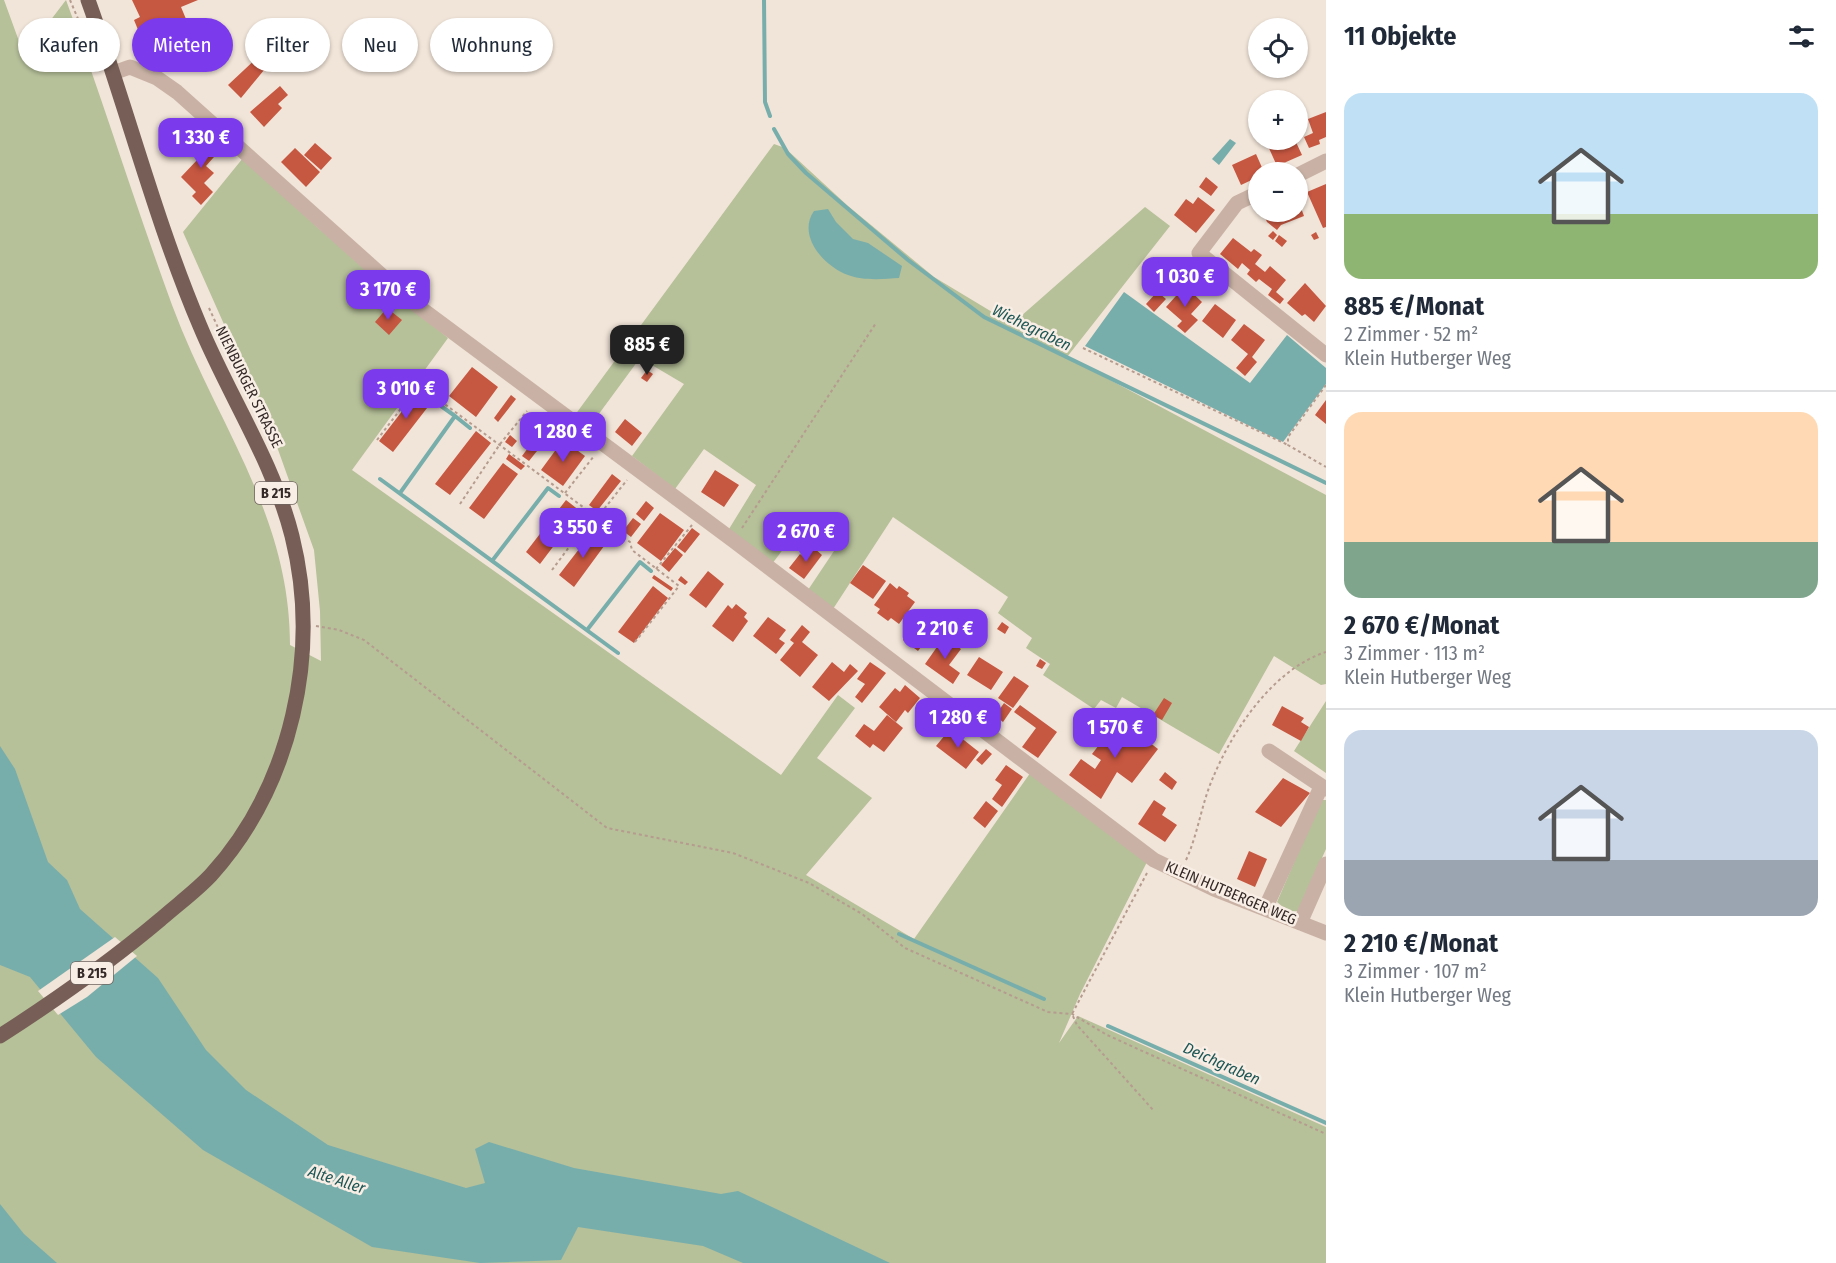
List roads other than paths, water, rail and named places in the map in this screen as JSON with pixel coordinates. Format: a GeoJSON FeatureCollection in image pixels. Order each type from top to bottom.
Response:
{"type":"FeatureCollection","features":[{"type":"Feature","properties":{"kind":"main road","name":"NIENBURGER STRASSE"},"geometry":{"type":"LineString","coordinates":[[0,1036],[100,967],[179,904],[211,874],[254,816],[285,744],[301,678],[304,623],[299,573],[291,534],[254,435],[201,328],[179,273],[88,0]]}},
{"type":"Feature","properties":{"kind":"street","name":"KLEIN HUTBERGER WEG"},"geometry":{"type":"LineString","coordinates":[[113,73],[130,67],[157,78],[177,92],[407,298],[734,541],[1154,860],[1179,873],[1326,933]]}},
{"type":"Feature","properties":{"kind":"street"},"geometry":{"type":"LineString","coordinates":[[1308,170],[1326,161]]}},
{"type":"Feature","properties":{"kind":"street"},"geometry":{"type":"LineString","coordinates":[[1248,198],[1237,203],[1199,253],[1324,348]]}},
{"type":"Feature","properties":{"kind":"street"},"geometry":{"type":"LineString","coordinates":[[1265,909],[1323,788],[1269,751]]}},
{"type":"Feature","properties":{"kind":"street"},"geometry":{"type":"LineString","coordinates":[[1300,923],[1326,864]]}},
{"type":"Feature","properties":{"kind":"water"},"geometry":{"type":"Polygon","coordinates":[[[1230,139],[1236,143],[1219,165],[1212,159],[1230,139]]]}},
{"type":"Feature","properties":{"kind":"water"},"geometry":{"type":"Polygon","coordinates":[[[828,209],[836,222],[853,239],[868,243],[902,266],[899,278],[854,277],[830,265],[815,249],[809,230],[814,211],[828,209]]]}},
{"type":"Feature","properties":{"kind":"water"},"geometry":{"type":"Polygon","coordinates":[[[1124,292],[1250,383],[1287,335],[1326,368],[1326,384],[1283,442],[1085,346],[1124,292]]]}},
{"type":"Feature","properties":{"kind":"water","name":"Alte Aller"},"geometry":{"type":"Polygon","coordinates":[[[0,746],[15,769],[48,862],[67,880],[80,909],[158,978],[206,1050],[246,1090],[328,1145],[466,1188],[485,1183],[475,1149],[489,1142],[574,1168],[721,1194],[738,1191],[890,1263],[743,1263],[703,1246],[578,1227],[561,1260],[480,1263],[372,1247],[203,1150],[96,1057],[30,977],[0,965],[0,746]]]}},
{"type":"Feature","properties":{"kind":"water"},"geometry":{"type":"Polygon","coordinates":[[[0,1204],[24,1234],[57,1263],[0,1263],[0,1204]]]}},
{"type":"Feature","properties":{"kind":"waterway","name":"Wiehegraben"},"geometry":{"type":"LineString","coordinates":[[764,0],[765,102],[770,116]]}},
{"type":"Feature","properties":{"kind":"waterway","name":"Wiehegraben"},"geometry":{"type":"LineString","coordinates":[[774,129],[788,154],[806,173],[908,260],[984,317],[1326,483]]}},
{"type":"Feature","properties":{"kind":"waterway"},"geometry":{"type":"LineString","coordinates":[[441,406],[455,416]]}},
{"type":"Feature","properties":{"kind":"waterway"},"geometry":{"type":"LineString","coordinates":[[400,493],[455,416],[470,428]]}},
{"type":"Feature","properties":{"kind":"waterway"},"geometry":{"type":"LineString","coordinates":[[380,479],[618,653]]}},
{"type":"Feature","properties":{"kind":"waterway"},"geometry":{"type":"LineString","coordinates":[[492,561],[548,488],[559,496]]}},
{"type":"Feature","properties":{"kind":"waterway"},"geometry":{"type":"LineString","coordinates":[[587,630],[640,562],[651,571]]}},
{"type":"Feature","properties":{"kind":"waterway","name":"Deichgraben"},"geometry":{"type":"LineString","coordinates":[[899,934],[1044,999]]}},
{"type":"Feature","properties":{"kind":"waterway","name":"Deichgraben"},"geometry":{"type":"LineString","coordinates":[[1108,1026],[1326,1123]]}}]}
